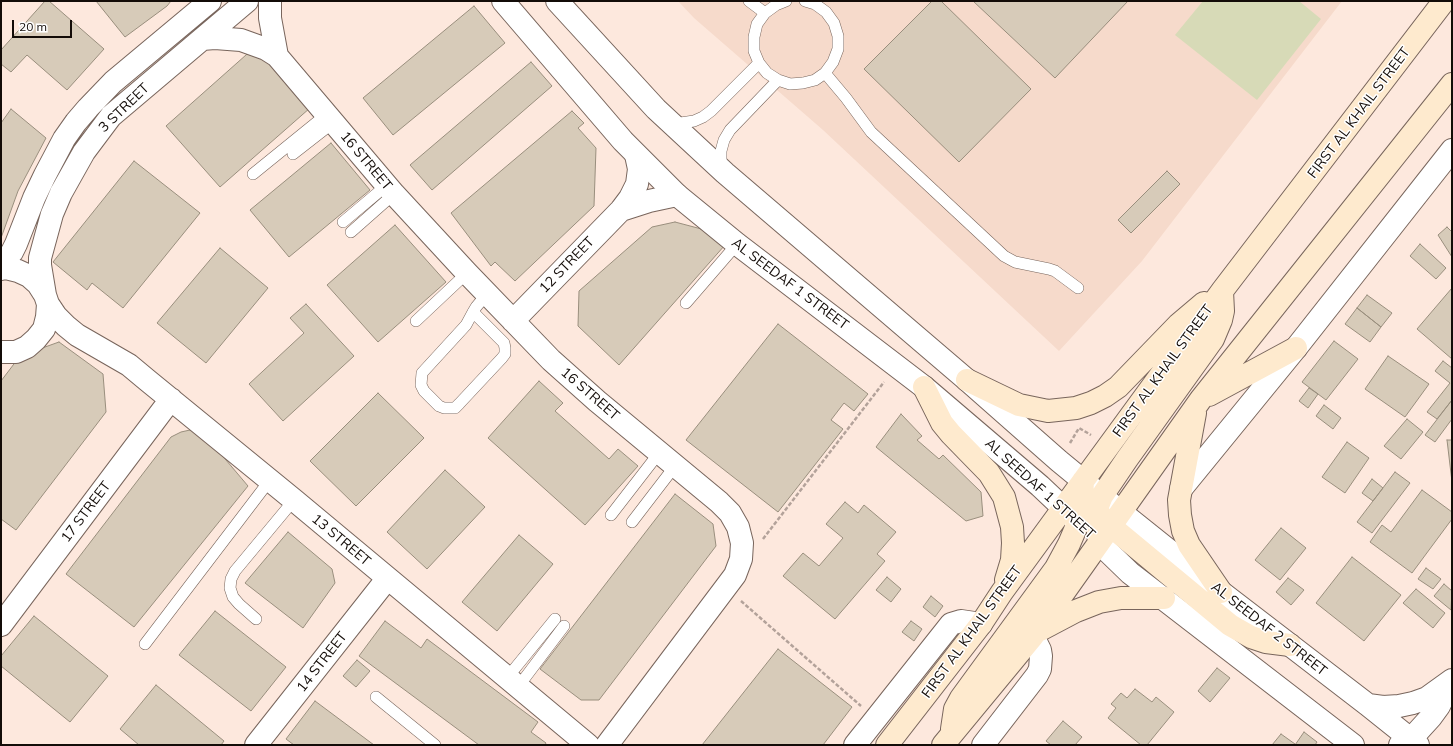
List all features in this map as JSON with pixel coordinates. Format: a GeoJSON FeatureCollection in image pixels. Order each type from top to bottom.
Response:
{"type":"FeatureCollection","features":[{"type":"Feature","properties":{"kind":"main road","name":"FIRST AL KHAIL STREET"},"geometry":{"type":"LineString","coordinates":[[947,740],[1034,634],[1094,515],[1083,481],[1222,292],[1444,1]]}},
{"type":"Feature","properties":{"kind":"main road","name":"FIRST AL KHAIL STREET"},"geometry":{"type":"LineString","coordinates":[[887,745],[981,624],[1002,592],[1094,515],[1199,402],[1452,84]]}},
{"type":"Feature","properties":{"kind":"main road"},"geometry":{"type":"LineString","coordinates":[[967,380],[1019,406],[1033,409],[1048,411],[1062,410],[1076,408],[1091,403],[1118,387],[1190,313],[1222,292]]}},
{"type":"Feature","properties":{"kind":"main road"},"geometry":{"type":"LineString","coordinates":[[947,740],[961,698],[1056,568],[1069,544],[1094,515],[1127,459],[1213,339],[1223,311],[1222,292]]}},
{"type":"Feature","properties":{"kind":"main road"},"geometry":{"type":"LineString","coordinates":[[1221,592],[1189,545],[1183,531],[1180,515],[1179,500],[1199,402],[1296,348]]}},
{"type":"Feature","properties":{"kind":"main road"},"geometry":{"type":"LineString","coordinates":[[924,387],[942,423],[989,473],[1004,497],[1009,510],[1012,527],[1012,560],[1002,592]]}},
{"type":"Feature","properties":{"kind":"main road"},"geometry":{"type":"LineString","coordinates":[[1094,515],[1230,625],[1251,637],[1266,642],[1290,645]]}},
{"type":"Feature","properties":{"kind":"main road"},"geometry":{"type":"LineString","coordinates":[[1034,634],[1076,611],[1098,602],[1121,598],[1164,598]]}},
{"type":"Feature","properties":{"kind":"street","name":"3 STREET"},"geometry":{"type":"LineString","coordinates":[[1,264],[7,259],[16,244],[34,198],[45,175],[73,126],[109,87],[190,10],[210,1]]}},
{"type":"Feature","properties":{"kind":"street","name":"3 STREET"},"geometry":{"type":"LineString","coordinates":[[46,299],[41,279],[40,258],[52,214],[61,193],[84,152],[112,116],[247,1]]}},
{"type":"Feature","properties":{"kind":"street"},"geometry":{"type":"LineString","coordinates":[[270,1],[270,18],[277,56]]}},
{"type":"Feature","properties":{"kind":"street","name":"AL SEEDAF 1 STREET"},"geometry":{"type":"LineString","coordinates":[[503,1],[636,155],[677,195],[737,244],[1094,515]]}},
{"type":"Feature","properties":{"kind":"street"},"geometry":{"type":"LineString","coordinates":[[557,1],[656,109],[674,124],[725,173],[1083,481],[1094,515],[1130,573],[1353,745]]}},
{"type":"Feature","properties":{"kind":"street","name":"16 STREET"},"geometry":{"type":"LineString","coordinates":[[202,39],[215,38],[241,40],[266,49],[277,56],[391,190],[466,273],[551,360],[597,401],[719,502],[730,513],[738,527],[742,543],[741,559],[735,575],[607,745]]}},
{"type":"Feature","properties":{"kind":"street"},"geometry":{"type":"LineString","coordinates":[[1182,489],[1296,348],[1452,150]]}},
{"type":"Feature","properties":{"kind":"street","name":"12 STREET"},"geometry":{"type":"LineString","coordinates":[[513,321],[621,210],[630,198],[637,184],[639,170],[636,155]]}},
{"type":"Feature","properties":{"kind":"street","name":"12 STREET"},"geometry":{"type":"LineString","coordinates":[[621,210],[649,200],[677,195]]}},
{"type":"Feature","properties":{"kind":"street","name":"13 STREET"},"geometry":{"type":"LineString","coordinates":[[1,269],[6,268],[18,270],[29,276],[38,284],[56,316],[66,326],[77,335],[129,365],[270,480],[588,745]]}},
{"type":"Feature","properties":{"kind":"street"},"geometry":{"type":"LineString","coordinates":[[1,352],[16,352],[27,347],[36,340],[44,329],[47,317],[46,299]]}},
{"type":"Feature","properties":{"kind":"street","name":"13 STREET"},"geometry":{"type":"LineString","coordinates":[[36,340],[89,342]]}},
{"type":"Feature","properties":{"kind":"street","name":"17 STREET"},"geometry":{"type":"LineString","coordinates":[[1,625],[171,399]]}},
{"type":"Feature","properties":{"kind":"street","name":"AL SEEDAF 2 STREET"},"geometry":{"type":"LineString","coordinates":[[1094,515],[1221,592],[1368,705],[1410,743]]}},
{"type":"Feature","properties":{"kind":"street","name":"14 STREET"},"geometry":{"type":"LineString","coordinates":[[256,745],[387,579]]}},
{"type":"Feature","properties":{"kind":"street"},"geometry":{"type":"LineString","coordinates":[[855,745],[951,624],[962,621],[981,624]]}},
{"type":"Feature","properties":{"kind":"street"},"geometry":{"type":"LineString","coordinates":[[983,745],[1040,669],[1040,650],[1034,634]]}},
{"type":"Feature","properties":{"kind":"street"},"geometry":{"type":"LineString","coordinates":[[1368,705],[1391,706],[1413,703],[1427,698],[1452,680]]}},
{"type":"Feature","properties":{"kind":"street"},"geometry":{"type":"LineString","coordinates":[[1410,743],[1439,706],[1452,680]]}},
{"type":"Feature","properties":{"kind":"street"},"geometry":{"type":"LineString","coordinates":[[1327,724],[1370,745]]}},
{"type":"Feature","properties":{"kind":"lane"},"geometry":{"type":"LineString","coordinates":[[749,1],[765,12]]}},
{"type":"Feature","properties":{"kind":"lane"},"geometry":{"type":"LineString","coordinates":[[786,1],[765,12],[757,24],[754,37],[754,51],[759,64],[767,73],[778,80],[790,84],[803,84],[814,80],[825,73],[833,62],[838,49],[838,36],[834,23],[826,12],[815,4],[805,1]]}},
{"type":"Feature","properties":{"kind":"lane"},"geometry":{"type":"LineString","coordinates":[[674,124],[694,121],[703,117],[759,64]]}},
{"type":"Feature","properties":{"kind":"lane"},"geometry":{"type":"LineString","coordinates":[[825,73],[871,132],[1004,256],[1015,262],[1055,271],[1078,288]]}},
{"type":"Feature","properties":{"kind":"lane"},"geometry":{"type":"LineString","coordinates":[[725,173],[721,162],[721,151],[724,140],[730,130],[778,80]]}},
{"type":"Feature","properties":{"kind":"lane"},"geometry":{"type":"LineString","coordinates":[[293,154],[330,118]]}},
{"type":"Feature","properties":{"kind":"lane"},"geometry":{"type":"LineString","coordinates":[[253,174],[330,118]]}},
{"type":"Feature","properties":{"kind":"lane"},"geometry":{"type":"LineString","coordinates":[[343,222],[391,190]]}},
{"type":"Feature","properties":{"kind":"lane"},"geometry":{"type":"LineString","coordinates":[[351,232],[391,190]]}},
{"type":"Feature","properties":{"kind":"lane"},"geometry":{"type":"LineString","coordinates":[[686,303],[737,244]]}},
{"type":"Feature","properties":{"kind":"lane"},"geometry":{"type":"LineString","coordinates":[[416,321],[466,273]]}},
{"type":"Feature","properties":{"kind":"lane"},"geometry":{"type":"LineString","coordinates":[[473,312],[504,343],[505,354],[455,408],[444,408],[439,406],[424,391],[421,385],[422,373],[466,325],[473,312],[486,294]]}},
{"type":"Feature","properties":{"kind":"lane"},"geometry":{"type":"LineString","coordinates":[[611,515],[667,459]]}},
{"type":"Feature","properties":{"kind":"lane"},"geometry":{"type":"LineString","coordinates":[[632,522],[667,459]]}},
{"type":"Feature","properties":{"kind":"lane"},"geometry":{"type":"LineString","coordinates":[[145,644],[270,480]]}},
{"type":"Feature","properties":{"kind":"lane"},"geometry":{"type":"LineString","coordinates":[[256,619],[233,597],[230,588],[231,579],[235,571],[294,500]]}},
{"type":"Feature","properties":{"kind":"lane"},"geometry":{"type":"LineString","coordinates":[[512,682],[560,622]]}},
{"type":"Feature","properties":{"kind":"lane"},"geometry":{"type":"LineString","coordinates":[[376,697],[435,745]]}},
{"type":"Feature","properties":{"kind":"path"},"geometry":{"type":"LineString","coordinates":[[759,544],[897,366]]}},
{"type":"Feature","properties":{"kind":"path"},"geometry":{"type":"LineString","coordinates":[[726,588],[876,718]]}},
{"type":"Feature","properties":{"kind":"shaded area"},"geometry":{"type":"Polygon","coordinates":[[[678,1],[1342,1],[1142,261],[1059,351],[823,130],[694,18],[678,1]]]}},
{"type":"Feature","properties":{"kind":"green space"},"geometry":{"type":"Polygon","coordinates":[[[1203,1],[1299,1],[1321,19],[1257,100],[1175,35],[1203,1]]]}},
{"type":"Feature","properties":{"kind":"building"},"geometry":{"type":"Polygon","coordinates":[[[45,1],[49,1],[104,49],[67,90],[27,55],[11,72],[1,64],[1,50],[45,1]]]}},
{"type":"Feature","properties":{"kind":"building"},"geometry":{"type":"Polygon","coordinates":[[[96,1],[171,1],[167,6],[125,37],[96,1]]]}},
{"type":"Feature","properties":{"kind":"building"},"geometry":{"type":"Polygon","coordinates":[[[932,1],[941,1],[1031,89],[959,162],[864,69],[932,1]]]}},
{"type":"Feature","properties":{"kind":"building"},"geometry":{"type":"Polygon","coordinates":[[[973,1],[1128,1],[1055,78],[973,1]]]}},
{"type":"Feature","properties":{"kind":"building"},"geometry":{"type":"Polygon","coordinates":[[[474,6],[505,43],[393,135],[363,98],[474,6]]]}},
{"type":"Feature","properties":{"kind":"building"},"geometry":{"type":"Polygon","coordinates":[[[255,47],[310,108],[220,187],[166,126],[255,47]]]}},
{"type":"Feature","properties":{"kind":"building"},"geometry":{"type":"Polygon","coordinates":[[[531,62],[552,86],[432,190],[410,165],[531,62]]]}},
{"type":"Feature","properties":{"kind":"building"},"geometry":{"type":"Polygon","coordinates":[[[11,109],[46,138],[18,191],[1,238],[1,123],[11,109]]]}},
{"type":"Feature","properties":{"kind":"building"},"geometry":{"type":"Polygon","coordinates":[[[572,111],[584,123],[578,128],[596,148],[594,206],[515,281],[495,262],[491,266],[451,213],[572,111]]]}},
{"type":"Feature","properties":{"kind":"building"},"geometry":{"type":"Polygon","coordinates":[[[331,143],[370,190],[289,257],[250,210],[331,143]]]}},
{"type":"Feature","properties":{"kind":"building"},"geometry":{"type":"Polygon","coordinates":[[[134,161],[200,213],[123,308],[92,283],[87,290],[53,262],[134,161]]]}},
{"type":"Feature","properties":{"kind":"building"},"geometry":{"type":"Polygon","coordinates":[[[1167,171],[1180,184],[1131,233],[1118,220],[1167,171]]]}},
{"type":"Feature","properties":{"kind":"building"},"geometry":{"type":"Polygon","coordinates":[[[675,222],[709,231],[725,245],[619,365],[578,326],[579,291],[652,227],[675,222]]]}},
{"type":"Feature","properties":{"kind":"building"},"geometry":{"type":"Polygon","coordinates":[[[395,225],[446,282],[378,342],[327,285],[395,225]]]}},
{"type":"Feature","properties":{"kind":"building"},"geometry":{"type":"Polygon","coordinates":[[[1447,227],[1452,232],[1452,257],[1438,235],[1447,227]]]}},
{"type":"Feature","properties":{"kind":"building"},"geometry":{"type":"Polygon","coordinates":[[[1420,244],[1446,268],[1436,279],[1410,256],[1420,244]]]}},
{"type":"Feature","properties":{"kind":"building"},"geometry":{"type":"Polygon","coordinates":[[[220,248],[268,288],[206,363],[157,323],[220,248]]]}},
{"type":"Feature","properties":{"kind":"building"},"geometry":{"type":"Polygon","coordinates":[[[1452,288],[1452,359],[1417,329],[1452,288]]]}},
{"type":"Feature","properties":{"kind":"building"},"geometry":{"type":"Polygon","coordinates":[[[1367,295],[1392,313],[1381,327],[1357,308],[1367,295]]]}},
{"type":"Feature","properties":{"kind":"building"},"geometry":{"type":"Polygon","coordinates":[[[306,304],[354,356],[283,421],[249,384],[304,333],[290,318],[306,304]]]}},
{"type":"Feature","properties":{"kind":"building"},"geometry":{"type":"Polygon","coordinates":[[[1357,308],[1381,327],[1370,342],[1345,324],[1357,308]]]}},
{"type":"Feature","properties":{"kind":"building"},"geometry":{"type":"Polygon","coordinates":[[[778,324],[868,394],[854,411],[844,403],[831,420],[843,429],[778,512],[686,440],[778,324]]]}},
{"type":"Feature","properties":{"kind":"building"},"geometry":{"type":"Polygon","coordinates":[[[1334,341],[1358,359],[1326,400],[1302,382],[1334,341]]]}},
{"type":"Feature","properties":{"kind":"building"},"geometry":{"type":"Polygon","coordinates":[[[59,342],[103,374],[106,412],[16,530],[1,519],[1,381],[20,356],[59,342]]]}},
{"type":"Feature","properties":{"kind":"building"},"geometry":{"type":"Polygon","coordinates":[[[1388,356],[1429,384],[1405,417],[1365,389],[1388,356]]]}},
{"type":"Feature","properties":{"kind":"building"},"geometry":{"type":"Polygon","coordinates":[[[1443,361],[1452,368],[1452,400],[1437,419],[1427,412],[1450,383],[1435,371],[1443,361]]]}},
{"type":"Feature","properties":{"kind":"building"},"geometry":{"type":"Polygon","coordinates":[[[539,381],[563,403],[555,411],[609,459],[618,449],[638,466],[585,525],[488,438],[539,381]]]}},
{"type":"Feature","properties":{"kind":"building"},"geometry":{"type":"Polygon","coordinates":[[[1309,388],[1318,394],[1308,408],[1299,401],[1309,388]]]}},
{"type":"Feature","properties":{"kind":"building"},"geometry":{"type":"Polygon","coordinates":[[[378,393],[424,438],[356,506],[310,461],[378,393]]]}},
{"type":"Feature","properties":{"kind":"building"},"geometry":{"type":"Polygon","coordinates":[[[1452,400],[1452,419],[1435,442],[1425,435],[1452,400]]]}},
{"type":"Feature","properties":{"kind":"building"},"geometry":{"type":"Polygon","coordinates":[[[1324,405],[1341,418],[1333,429],[1316,416],[1324,405]]]}},
{"type":"Feature","properties":{"kind":"building"},"geometry":{"type":"Polygon","coordinates":[[[901,414],[922,436],[917,440],[939,459],[943,455],[981,492],[983,516],[966,521],[876,447],[901,414]]]}},
{"type":"Feature","properties":{"kind":"building"},"geometry":{"type":"Polygon","coordinates":[[[1407,419],[1423,432],[1401,459],[1384,446],[1407,419]]]}},
{"type":"Feature","properties":{"kind":"building"},"geometry":{"type":"Polygon","coordinates":[[[190,430],[204,434],[248,486],[134,627],[66,574],[171,437],[181,432],[190,430]]]}},
{"type":"Feature","properties":{"kind":"building"},"geometry":{"type":"Polygon","coordinates":[[[1447,440],[1452,440],[1452,482],[1447,440]]]}},
{"type":"Feature","properties":{"kind":"building"},"geometry":{"type":"Polygon","coordinates":[[[1347,442],[1369,458],[1345,493],[1322,477],[1347,442]]]}},
{"type":"Feature","properties":{"kind":"building"},"geometry":{"type":"Polygon","coordinates":[[[445,470],[485,507],[427,569],[387,532],[445,470]]]}},
{"type":"Feature","properties":{"kind":"building"},"geometry":{"type":"Polygon","coordinates":[[[1395,472],[1410,483],[1372,533],[1357,522],[1395,472]]]}},
{"type":"Feature","properties":{"kind":"building"},"geometry":{"type":"Polygon","coordinates":[[[1372,479],[1383,488],[1373,501],[1362,493],[1372,479]]]}},
{"type":"Feature","properties":{"kind":"building"},"geometry":{"type":"Polygon","coordinates":[[[1422,490],[1452,512],[1452,519],[1412,573],[1370,542],[1382,525],[1391,532],[1422,490]]]}},
{"type":"Feature","properties":{"kind":"building"},"geometry":{"type":"Polygon","coordinates":[[[675,494],[713,524],[716,546],[599,700],[581,700],[540,669],[675,494]]]}},
{"type":"Feature","properties":{"kind":"building"},"geometry":{"type":"Polygon","coordinates":[[[845,502],[858,513],[864,505],[896,532],[877,554],[885,561],[835,619],[783,576],[803,553],[819,566],[843,538],[826,524],[845,502]]]}},
{"type":"Feature","properties":{"kind":"building"},"geometry":{"type":"Polygon","coordinates":[[[1281,528],[1306,548],[1280,580],[1255,560],[1281,528]]]}},
{"type":"Feature","properties":{"kind":"building"},"geometry":{"type":"Polygon","coordinates":[[[288,532],[332,569],[335,583],[303,628],[245,583],[288,532]]]}},
{"type":"Feature","properties":{"kind":"building"},"geometry":{"type":"Polygon","coordinates":[[[519,535],[553,564],[497,631],[462,602],[519,535]]]}},
{"type":"Feature","properties":{"kind":"building"},"geometry":{"type":"Polygon","coordinates":[[[1352,557],[1401,595],[1364,641],[1316,603],[1352,557]]]}},
{"type":"Feature","properties":{"kind":"building"},"geometry":{"type":"Polygon","coordinates":[[[1426,568],[1441,579],[1433,589],[1418,579],[1426,568]]]}},
{"type":"Feature","properties":{"kind":"building"},"geometry":{"type":"Polygon","coordinates":[[[887,577],[901,589],[891,602],[876,590],[887,577]]]}},
{"type":"Feature","properties":{"kind":"building"},"geometry":{"type":"Polygon","coordinates":[[[1288,578],[1304,590],[1291,605],[1276,592],[1288,578]]]}},
{"type":"Feature","properties":{"kind":"building"},"geometry":{"type":"Polygon","coordinates":[[[1444,584],[1452,591],[1451,610],[1434,596],[1444,584]]]}},
{"type":"Feature","properties":{"kind":"building"},"geometry":{"type":"Polygon","coordinates":[[[1416,589],[1445,613],[1433,628],[1403,603],[1416,589]]]}},
{"type":"Feature","properties":{"kind":"building"},"geometry":{"type":"Polygon","coordinates":[[[931,596],[943,606],[935,617],[923,607],[931,596]]]}},
{"type":"Feature","properties":{"kind":"building"},"geometry":{"type":"Polygon","coordinates":[[[215,611],[286,667],[251,711],[179,655],[215,611]]]}},
{"type":"Feature","properties":{"kind":"building"},"geometry":{"type":"Polygon","coordinates":[[[34,616],[108,676],[70,722],[1,666],[1,656],[34,616]]]}},
{"type":"Feature","properties":{"kind":"building"},"geometry":{"type":"Polygon","coordinates":[[[385,621],[421,648],[427,639],[538,722],[531,732],[546,743],[545,745],[479,745],[359,656],[385,621]]]}},
{"type":"Feature","properties":{"kind":"building"},"geometry":{"type":"Polygon","coordinates":[[[911,621],[922,629],[914,641],[902,632],[911,621]]]}},
{"type":"Feature","properties":{"kind":"building"},"geometry":{"type":"Polygon","coordinates":[[[778,649],[852,707],[823,745],[702,745],[778,649]]]}},
{"type":"Feature","properties":{"kind":"building"},"geometry":{"type":"Polygon","coordinates":[[[357,660],[370,671],[356,687],[343,676],[357,660]]]}},
{"type":"Feature","properties":{"kind":"building"},"geometry":{"type":"Polygon","coordinates":[[[1217,668],[1230,678],[1210,702],[1198,691],[1217,668]]]}},
{"type":"Feature","properties":{"kind":"building"},"geometry":{"type":"Polygon","coordinates":[[[156,685],[224,741],[221,745],[139,745],[120,729],[156,685]]]}},
{"type":"Feature","properties":{"kind":"building"},"geometry":{"type":"Polygon","coordinates":[[[1135,689],[1152,702],[1156,697],[1174,712],[1147,745],[1141,745],[1108,718],[1116,708],[1111,704],[1121,693],[1127,698],[1135,689]]]}},
{"type":"Feature","properties":{"kind":"building"},"geometry":{"type":"Polygon","coordinates":[[[315,701],[374,745],[294,745],[286,739],[315,701]]]}},
{"type":"Feature","properties":{"kind":"building"},"geometry":{"type":"Polygon","coordinates":[[[1063,721],[1082,737],[1075,745],[1051,745],[1046,741],[1063,721]]]}},
{"type":"Feature","properties":{"kind":"building"},"geometry":{"type":"Polygon","coordinates":[[[1304,732],[1317,742],[1315,745],[1295,745],[1304,732]]]}},
{"type":"Feature","properties":{"kind":"building"},"geometry":{"type":"Polygon","coordinates":[[[1281,734],[1295,744],[1295,745],[1272,745],[1281,734]]]}}]}
